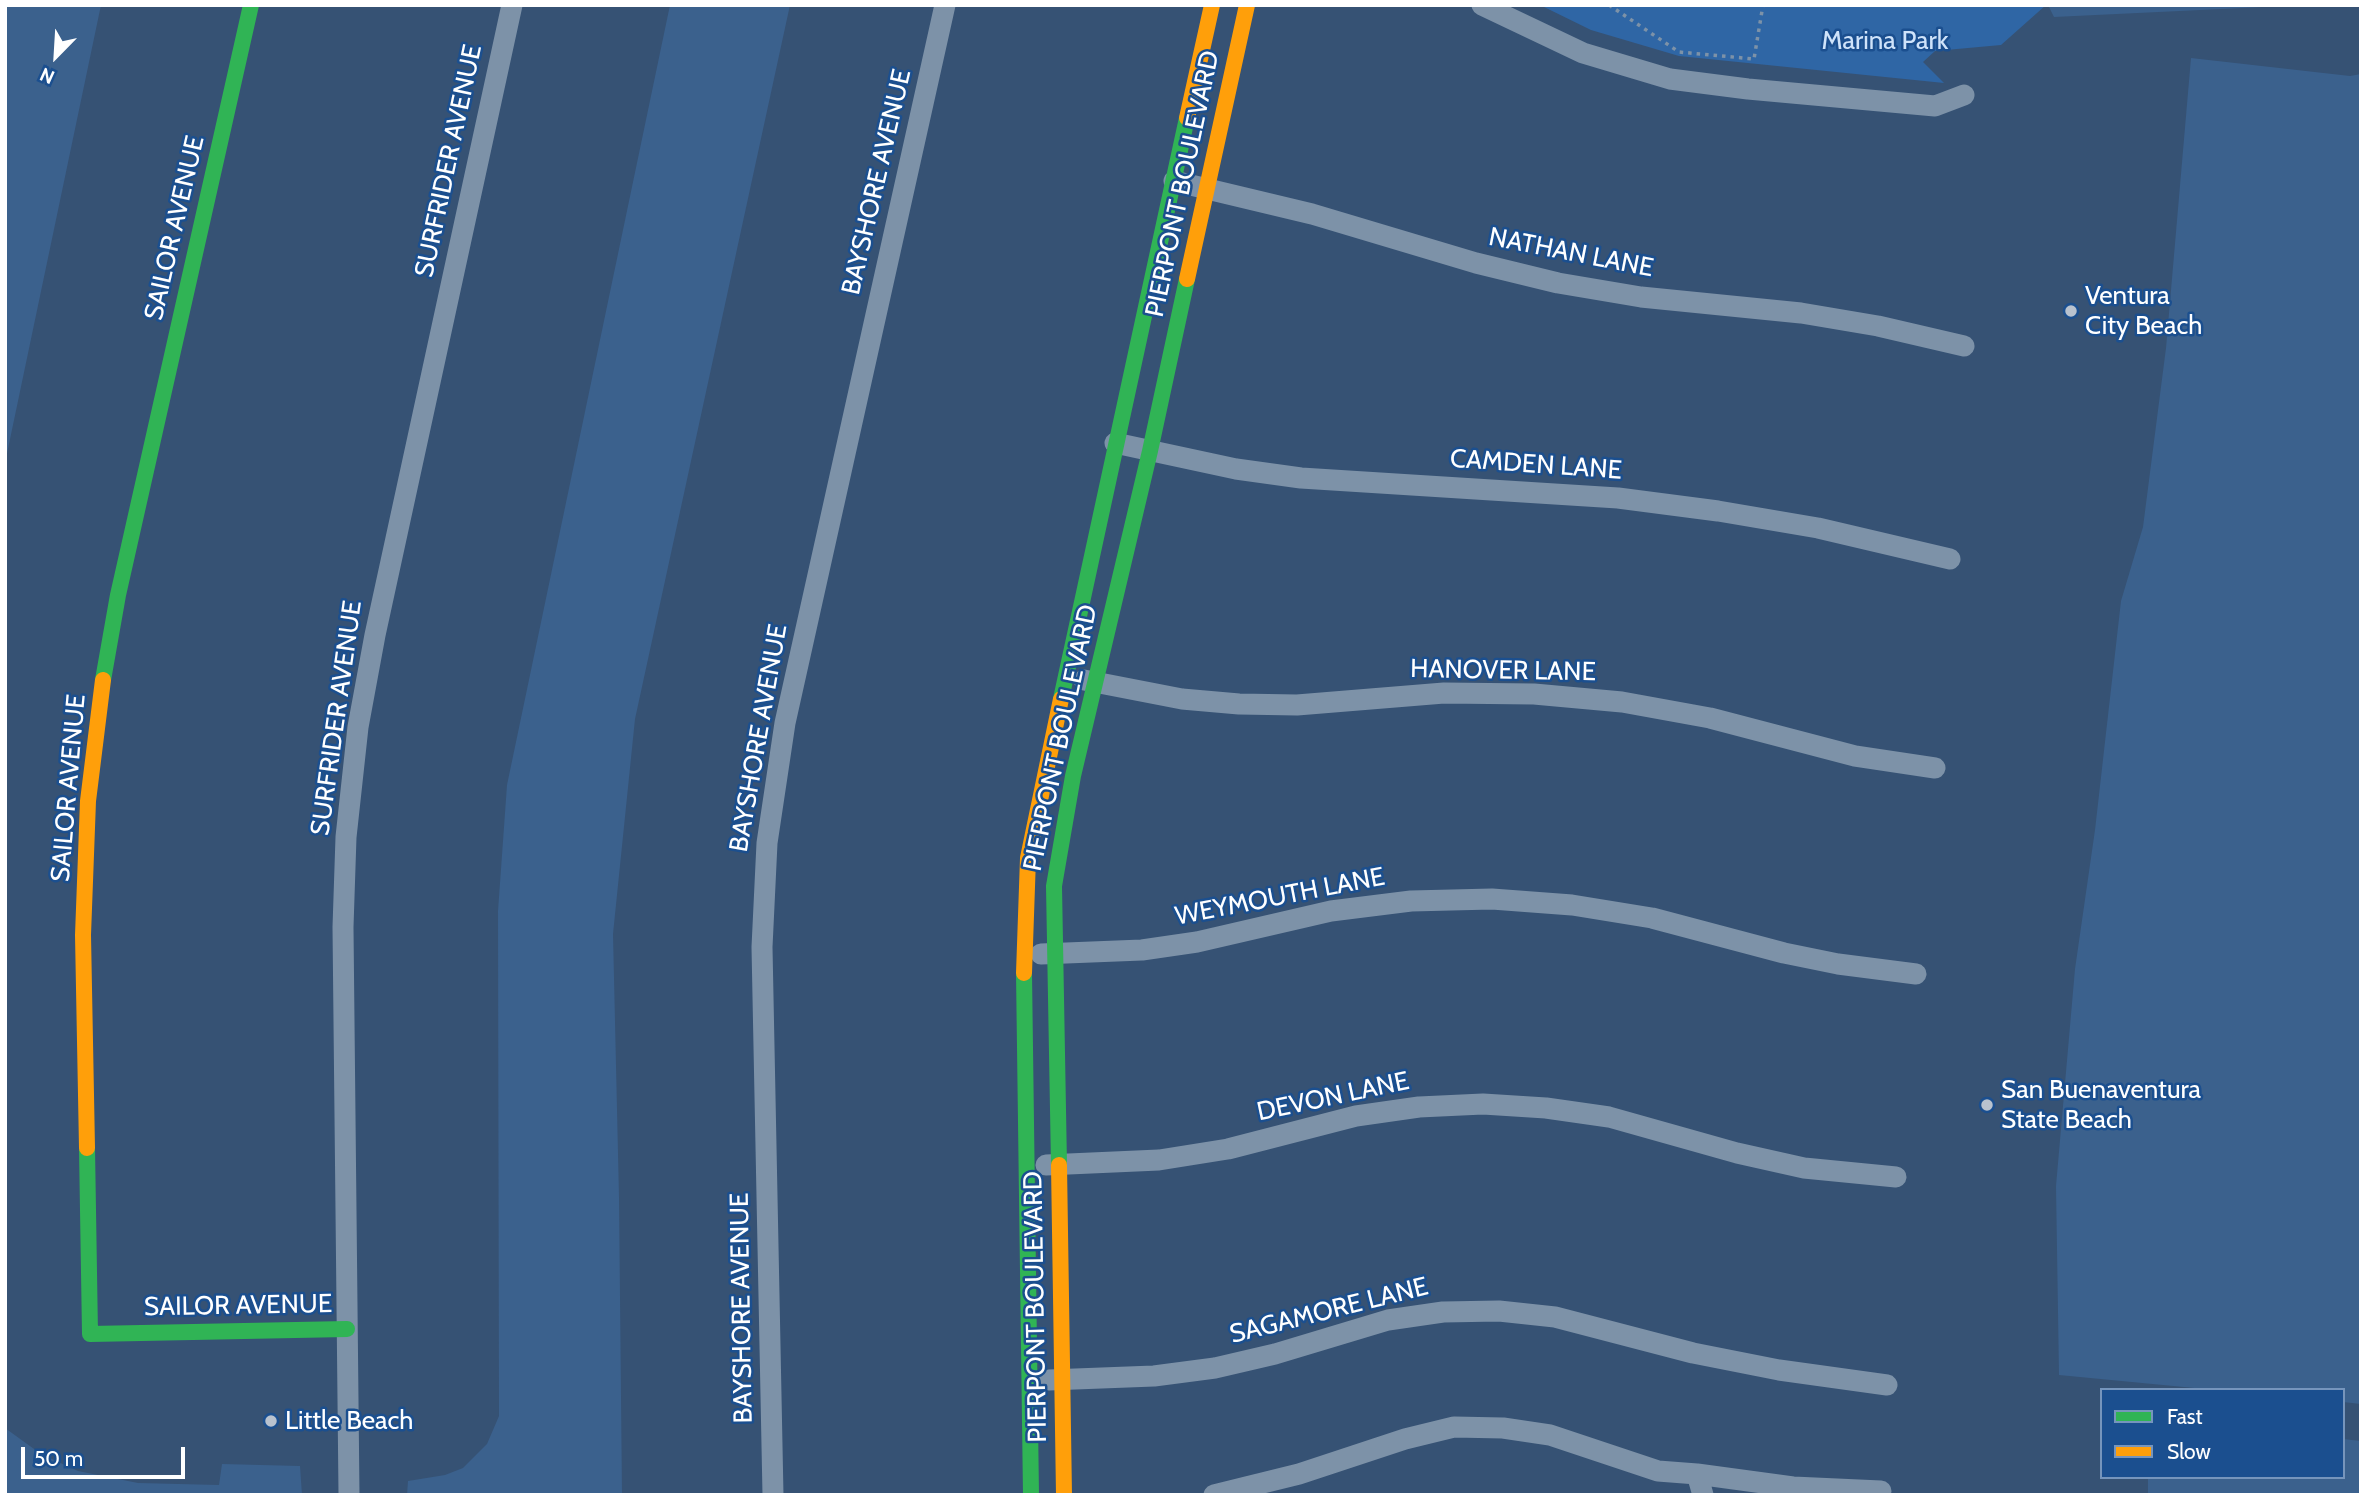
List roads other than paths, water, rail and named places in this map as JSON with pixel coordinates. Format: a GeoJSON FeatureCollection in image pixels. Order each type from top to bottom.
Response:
{"type":"FeatureCollection","features":[{"type":"Feature","properties":{"kind":"street","name":"SAILOR AVENUE"},"geometry":{"type":"LineString","coordinates":[[251,5],[118,594],[100,697],[88,801],[83,935],[90,1334],[347,1329]]}},
{"type":"Feature","properties":{"kind":"street","name":"SURFRIDER AVENUE"},"geometry":{"type":"LineString","coordinates":[[349,1495],[343,927],[346,837],[358,727],[378,621],[512,5]]}},
{"type":"Feature","properties":{"kind":"street","name":"BAYSHORE AVENUE"},"geometry":{"type":"LineString","coordinates":[[773,1495],[762,947],[767,843],[785,723],[944,5]]}},
{"type":"Feature","properties":{"kind":"street","name":"PIERPONT BOULEVARD"},"geometry":{"type":"LineString","coordinates":[[1031,1495],[1024,954],[1028,859],[1065,675],[1212,5]]}},
{"type":"Feature","properties":{"kind":"street","name":"PIERPONT BOULEVARD"},"geometry":{"type":"LineString","coordinates":[[1064,1495],[1054,886],[1060,842],[1094,682],[1150,451],[1247,5]]}},
{"type":"Feature","properties":{"kind":"street"},"geometry":{"type":"LineString","coordinates":[[1482,5],[1583,53],[1670,79],[1935,106],[1964,95]]}},
{"type":"Feature","properties":{"kind":"street","name":"NATHAN LANE"},"geometry":{"type":"LineString","coordinates":[[1174,181],[1312,214],[1476,263],[1558,283],[1641,297],[1801,313],[1878,326],[1964,346]]}},
{"type":"Feature","properties":{"kind":"street","name":"CAMDEN LANE"},"geometry":{"type":"LineString","coordinates":[[1115,443],[1236,469],[1301,478],[1605,497],[1718,510],[1818,528],[1950,559]]}},
{"type":"Feature","properties":{"kind":"street","name":"HANOVER LANE"},"geometry":{"type":"LineString","coordinates":[[1065,675],[1182,699],[1240,704],[1297,705],[1444,693],[1534,694],[1622,702],[1710,718],[1855,757],[1935,768]]}},
{"type":"Feature","properties":{"kind":"street","name":"WEYMOUTH LANE"},"geometry":{"type":"LineString","coordinates":[[1024,954],[1142,950],[1198,942],[1331,911],[1398,903],[1492,899],[1572,905],[1652,918],[1784,953],[1839,964],[1916,974]]}},
{"type":"Feature","properties":{"kind":"street","name":"DEVON LANE"},"geometry":{"type":"LineString","coordinates":[[1027,1166],[1159,1160],[1228,1149],[1356,1116],[1419,1107],[1483,1104],[1546,1108],[1609,1117],[1737,1153],[1804,1168],[1896,1177]]}},
{"type":"Feature","properties":{"kind":"street","name":"SAGAMORE LANE"},"geometry":{"type":"LineString","coordinates":[[1030,1381],[1154,1376],[1215,1368],[1275,1354],[1388,1320],[1443,1312],[1499,1311],[1555,1317],[1693,1353],[1779,1370],[1887,1385]]}},
{"type":"Feature","properties":{"kind":"street"},"geometry":{"type":"LineString","coordinates":[[1214,1495],[1299,1474],[1405,1439],[1454,1427],[1503,1428],[1550,1435],[1700,1485],[1881,1491]]}},
{"type":"Feature","properties":{"kind":"place","name":"Ventura City Beach"},"geometry":{"type":"Point","coordinates":[2071,311]}},
{"type":"Feature","properties":{"kind":"place","name":"San Buenaventura State Beach"},"geometry":{"type":"Point","coordinates":[1987,1105]}},
{"type":"Feature","properties":{"kind":"place","name":"Little Beach"},"geometry":{"type":"Point","coordinates":[271,1421]}},
{"type":"Feature","properties":{"kind":"park label","name":"Marina Park"},"geometry":{"type":"Point","coordinates":[1885,41]}}]}
